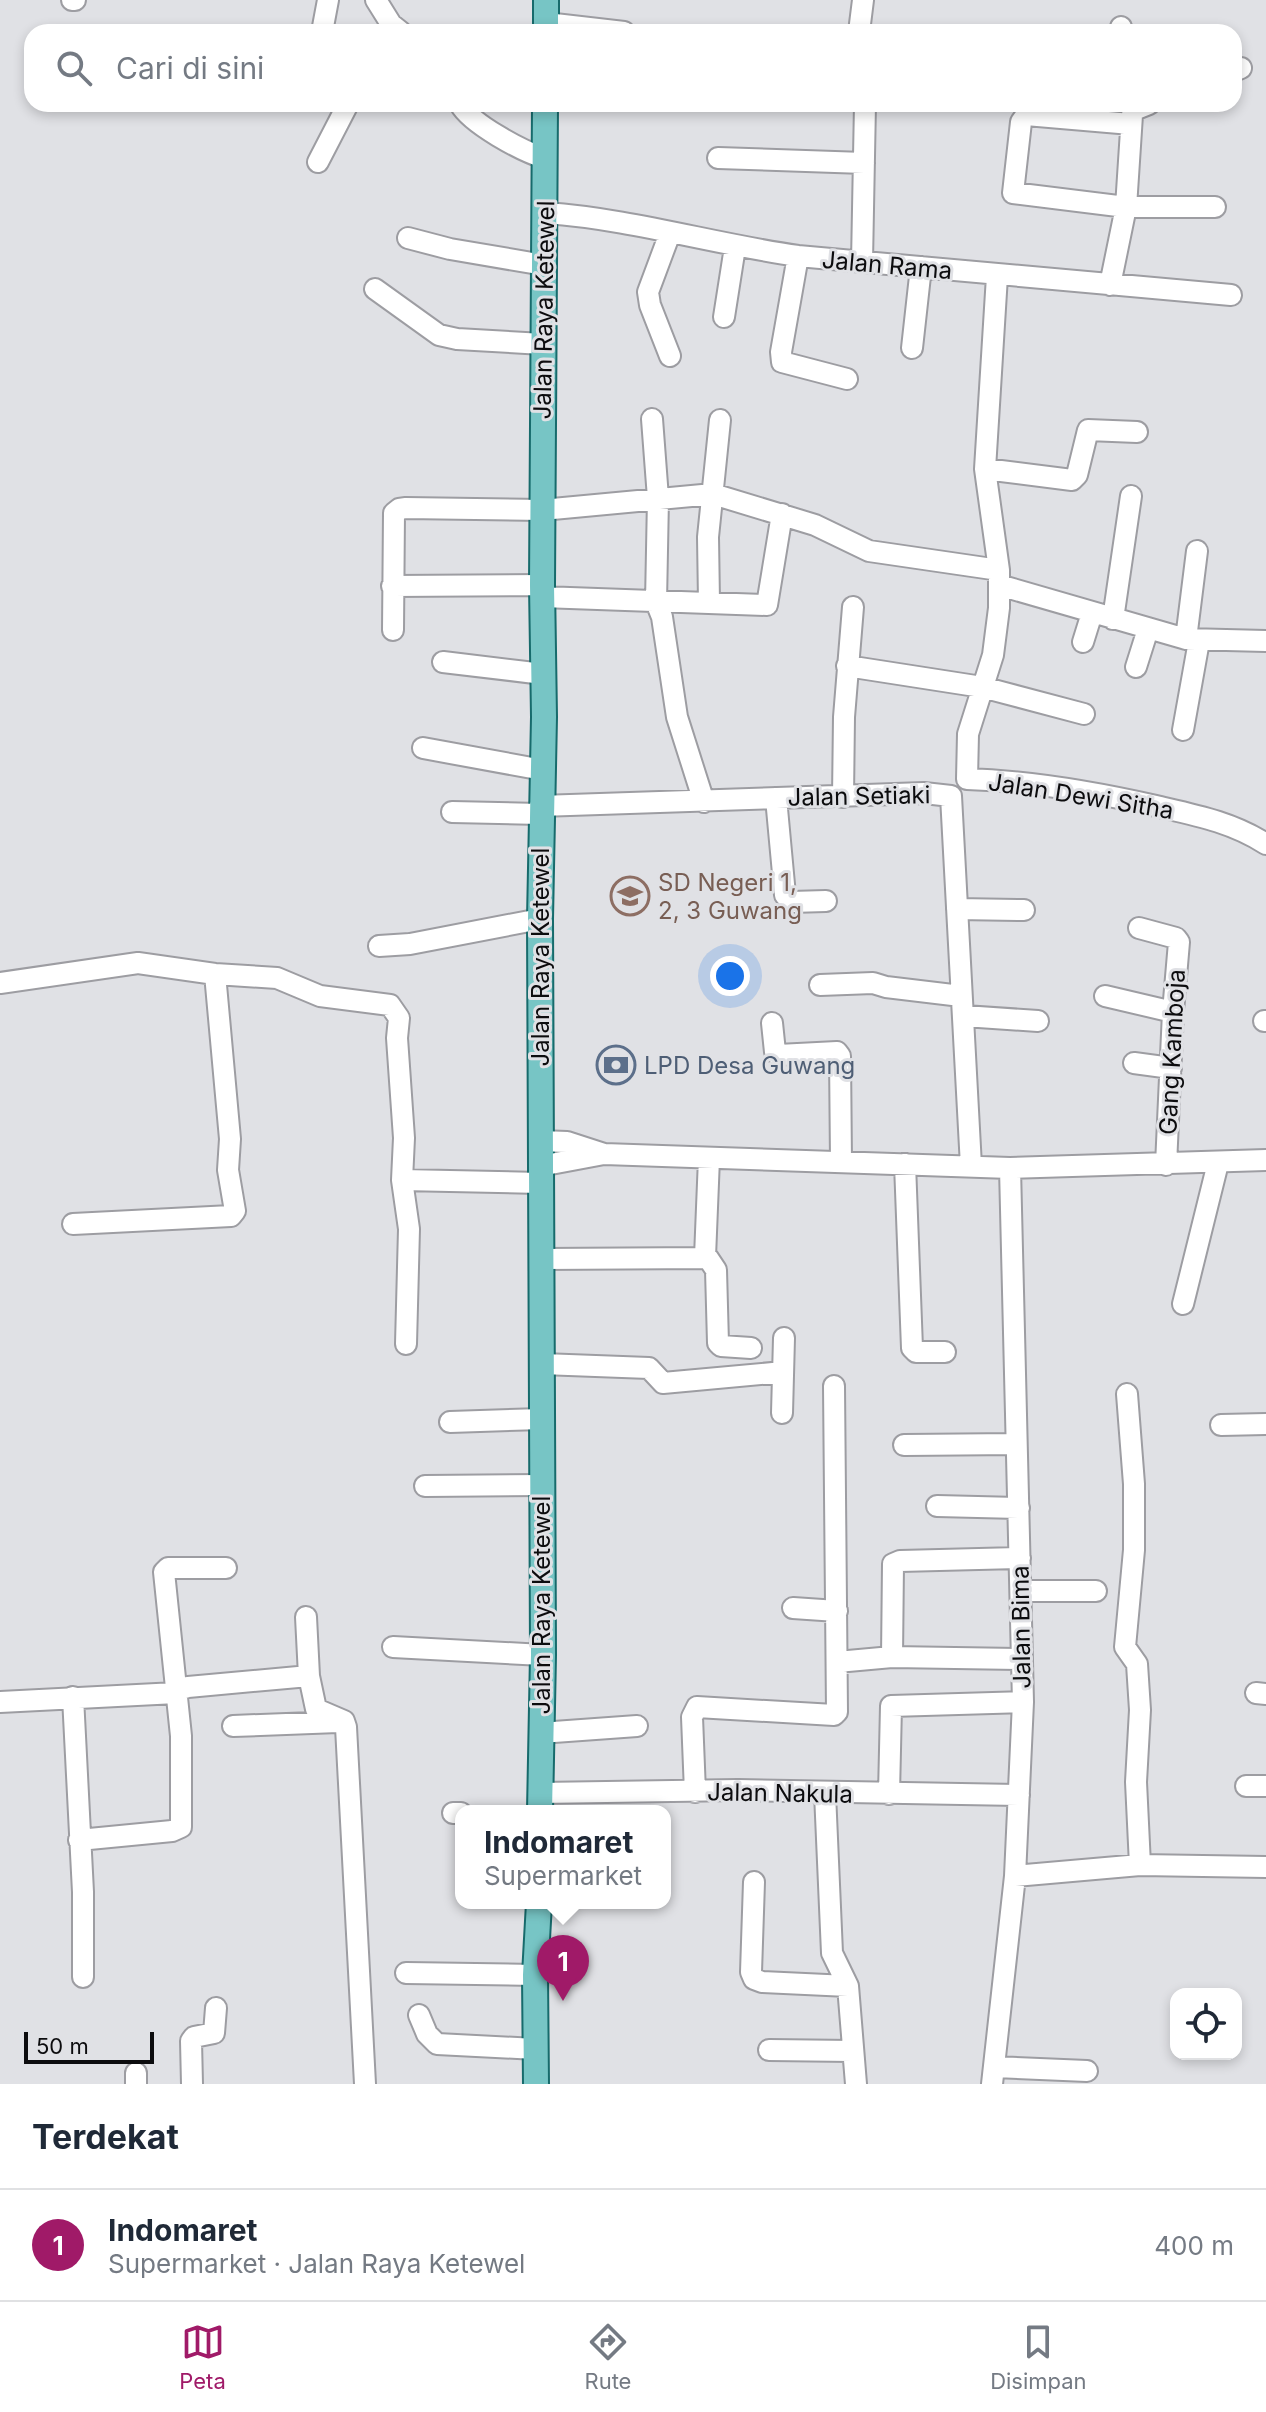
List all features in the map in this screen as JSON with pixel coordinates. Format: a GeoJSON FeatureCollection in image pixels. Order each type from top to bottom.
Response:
{"type":"FeatureCollection","features":[{"type":"Feature","properties":{"kind":"main road","name":"Jalan Raya Ketewel"},"geometry":{"type":"LineString","coordinates":[[540,1802],[543,1655],[540,810],[543,770],[545,112]]}},
{"type":"Feature","properties":{"kind":"main road"},"geometry":{"type":"LineString","coordinates":[[536,2084],[535,1975],[539,1909]]}},
{"type":"Feature","properties":{"kind":"street"},"geometry":{"type":"LineString","coordinates":[[324,24],[328,0]]}},
{"type":"Feature","properties":{"kind":"street"},"geometry":{"type":"LineString","coordinates":[[376,0],[389,24]]}},
{"type":"Feature","properties":{"kind":"street"},"geometry":{"type":"LineString","coordinates":[[860,24],[863,0]]}},
{"type":"Feature","properties":{"kind":"street"},"geometry":{"type":"LineString","coordinates":[[546,18],[579,24]]}},
{"type":"Feature","properties":{"kind":"street"},"geometry":{"type":"LineString","coordinates":[[318,162],[344,112]]}},
{"type":"Feature","properties":{"kind":"street"},"geometry":{"type":"LineString","coordinates":[[467,112],[520,148],[544,158]]}},
{"type":"Feature","properties":{"kind":"street"},"geometry":{"type":"LineString","coordinates":[[862,262],[865,112]]}},
{"type":"Feature","properties":{"kind":"street"},"geometry":{"type":"LineString","coordinates":[[1110,285],[1126,207],[1134,112],[1026,115],[1021,122],[1013,193],[1126,207],[1215,207]]}},
{"type":"Feature","properties":{"kind":"street"},"geometry":{"type":"LineString","coordinates":[[718,158],[864,163]]}},
{"type":"Feature","properties":{"kind":"street","name":"Jalan Rama"},"geometry":{"type":"LineString","coordinates":[[546,213],[578,215],[735,247],[798,256],[1231,295]]}},
{"type":"Feature","properties":{"kind":"street"},"geometry":{"type":"LineString","coordinates":[[670,233],[648,292],[670,356]]}},
{"type":"Feature","properties":{"kind":"street"},"geometry":{"type":"LineString","coordinates":[[408,238],[450,249],[544,265]]}},
{"type":"Feature","properties":{"kind":"street"},"geometry":{"type":"LineString","coordinates":[[724,317],[735,247]]}},
{"type":"Feature","properties":{"kind":"street"},"geometry":{"type":"LineString","coordinates":[[798,256],[781,352],[782,362],[847,379]]}},
{"type":"Feature","properties":{"kind":"street"},"geometry":{"type":"LineString","coordinates":[[912,348],[921,267]]}},
{"type":"Feature","properties":{"kind":"street","name":"Jalan Dewi Sitha"},"geometry":{"type":"LineString","coordinates":[[997,276],[985,469],[999,577],[996,639],[968,734],[967,779],[1041,784],[1123,799],[1201,816],[1245,830],[1266,844]]}},
{"type":"Feature","properties":{"kind":"street"},"geometry":{"type":"LineString","coordinates":[[375,289],[439,335],[457,339],[543,344]]}},
{"type":"Feature","properties":{"kind":"street"},"geometry":{"type":"LineString","coordinates":[[652,419],[658,498],[656,602],[662,617],[677,717],[704,802]]}},
{"type":"Feature","properties":{"kind":"street"},"geometry":{"type":"LineString","coordinates":[[709,602],[708,537],[720,420]]}},
{"type":"Feature","properties":{"kind":"street"},"geometry":{"type":"LineString","coordinates":[[985,469],[1072,480],[1077,475],[1088,430],[1137,432]]}},
{"type":"Feature","properties":{"kind":"street"},"geometry":{"type":"LineString","coordinates":[[393,630],[394,513],[399,509],[542,510],[713,494],[815,525],[869,551],[999,577],[1092,613],[1148,629],[1192,640],[1266,641]]}},
{"type":"Feature","properties":{"kind":"street"},"geometry":{"type":"LineString","coordinates":[[1113,619],[1131,496]]}},
{"type":"Feature","properties":{"kind":"street"},"geometry":{"type":"LineString","coordinates":[[392,586],[542,591],[656,602],[768,603],[782,514]]}},
{"type":"Feature","properties":{"kind":"street"},"geometry":{"type":"LineString","coordinates":[[1183,730],[1197,551]]}},
{"type":"Feature","properties":{"kind":"street"},"geometry":{"type":"LineString","coordinates":[[843,797],[847,666],[853,607]]}},
{"type":"Feature","properties":{"kind":"street"},"geometry":{"type":"LineString","coordinates":[[1083,642],[1092,613]]}},
{"type":"Feature","properties":{"kind":"street"},"geometry":{"type":"LineString","coordinates":[[1136,667],[1148,629]]}},
{"type":"Feature","properties":{"kind":"street"},"geometry":{"type":"LineString","coordinates":[[443,662],[543,674]]}},
{"type":"Feature","properties":{"kind":"street"},"geometry":{"type":"LineString","coordinates":[[847,666],[982,687],[1084,714]]}},
{"type":"Feature","properties":{"kind":"street"},"geometry":{"type":"LineString","coordinates":[[423,748],[543,770]]}},
{"type":"Feature","properties":{"kind":"street"},"geometry":{"type":"LineString","coordinates":[[951,796],[967,779]]}},
{"type":"Feature","properties":{"kind":"street","name":"Jalan Setiaki"},"geometry":{"type":"LineString","coordinates":[[452,812],[924,793],[951,796],[971,1166]]}},
{"type":"Feature","properties":{"kind":"street"},"geometry":{"type":"LineString","coordinates":[[776,798],[785,895],[791,902],[826,901]]}},
{"type":"Feature","properties":{"kind":"street"},"geometry":{"type":"LineString","coordinates":[[957,909],[1024,910]]}},
{"type":"Feature","properties":{"kind":"street"},"geometry":{"type":"LineString","coordinates":[[379,946],[410,944],[540,919]]}},
{"type":"Feature","properties":{"kind":"street","name":"Gang Kamboja"},"geometry":{"type":"LineString","coordinates":[[1139,928],[1178,940],[1166,1165]]}},
{"type":"Feature","properties":{"kind":"street"},"geometry":{"type":"LineString","coordinates":[[0,983],[138,963],[215,974],[277,978],[320,996],[390,1005],[399,1018],[397,1038],[404,1138],[402,1180],[409,1229],[406,1344]]}},
{"type":"Feature","properties":{"kind":"street"},"geometry":{"type":"LineString","coordinates":[[73,1224],[231,1216],[235,1211],[228,1170],[230,1139],[215,974]]}},
{"type":"Feature","properties":{"kind":"street"},"geometry":{"type":"LineString","coordinates":[[820,985],[873,983],[962,1006],[1038,1021]]}},
{"type":"Feature","properties":{"kind":"street"},"geometry":{"type":"LineString","coordinates":[[1105,996],[1173,1012]]}},
{"type":"Feature","properties":{"kind":"street"},"geometry":{"type":"LineString","coordinates":[[772,1023],[778,1055],[837,1052],[840,1056],[841,1162]]}},
{"type":"Feature","properties":{"kind":"street"},"geometry":{"type":"LineString","coordinates":[[1134,1063],[1171,1068]]}},
{"type":"Feature","properties":{"kind":"street"},"geometry":{"type":"LineString","coordinates":[[540,1141],[567,1142],[604,1154],[1010,1168],[1266,1160]]}},
{"type":"Feature","properties":{"kind":"street"},"geometry":{"type":"LineString","coordinates":[[402,1180],[540,1175],[604,1154]]}},
{"type":"Feature","properties":{"kind":"street"},"geometry":{"type":"LineString","coordinates":[[705,1257],[709,1158]]}},
{"type":"Feature","properties":{"kind":"street"},"geometry":{"type":"LineString","coordinates":[[1183,1304],[1218,1163]]}},
{"type":"Feature","properties":{"kind":"street"},"geometry":{"type":"LineString","coordinates":[[905,1164],[912,1348],[916,1352],[945,1352]]}},
{"type":"Feature","properties":{"kind":"street","name":"Jalan Bima"},"geometry":{"type":"LineString","coordinates":[[994,2075],[1015,1876],[1023,1702],[1010,1168]]}},
{"type":"Feature","properties":{"kind":"street"},"geometry":{"type":"LineString","coordinates":[[542,1259],[705,1257],[716,1270],[718,1343],[721,1346],[751,1348]]}},
{"type":"Feature","properties":{"kind":"street"},"geometry":{"type":"LineString","coordinates":[[782,1413],[784,1338]]}},
{"type":"Feature","properties":{"kind":"street"},"geometry":{"type":"LineString","coordinates":[[542,1364],[649,1368],[663,1383],[783,1372]]}},
{"type":"Feature","properties":{"kind":"street"},"geometry":{"type":"LineString","coordinates":[[695,1792],[694,1710],[701,1707],[834,1715],[838,1709],[834,1386]]}},
{"type":"Feature","properties":{"kind":"street"},"geometry":{"type":"LineString","coordinates":[[1127,1394],[1134,1484],[1134,1550],[1125,1647],[1137,1664],[1140,1710],[1136,1782],[1140,1865]]}},
{"type":"Feature","properties":{"kind":"street"},"geometry":{"type":"LineString","coordinates":[[450,1422],[542,1419]]}},
{"type":"Feature","properties":{"kind":"street"},"geometry":{"type":"LineString","coordinates":[[1221,1425],[1266,1424]]}},
{"type":"Feature","properties":{"kind":"street"},"geometry":{"type":"LineString","coordinates":[[904,1445],[1016,1444]]}},
{"type":"Feature","properties":{"kind":"street"},"geometry":{"type":"LineString","coordinates":[[425,1486],[542,1485]]}},
{"type":"Feature","properties":{"kind":"street"},"geometry":{"type":"LineString","coordinates":[[937,1506],[1019,1508]]}},
{"type":"Feature","properties":{"kind":"street"},"geometry":{"type":"LineString","coordinates":[[892,1657],[893,1564],[900,1561],[1020,1558]]}},
{"type":"Feature","properties":{"kind":"street"},"geometry":{"type":"LineString","coordinates":[[79,1840],[172,1831],[181,1827],[181,1736],[165,1569],[226,1568]]}},
{"type":"Feature","properties":{"kind":"street"},"geometry":{"type":"LineString","coordinates":[[1021,1591],[1096,1591]]}},
{"type":"Feature","properties":{"kind":"street"},"geometry":{"type":"LineString","coordinates":[[793,1608],[837,1611]]}},
{"type":"Feature","properties":{"kind":"street"},"geometry":{"type":"LineString","coordinates":[[306,1617],[309,1676],[316,1709],[345,1722]]}},
{"type":"Feature","properties":{"kind":"street"},"geometry":{"type":"LineString","coordinates":[[393,1647],[543,1655]]}},
{"type":"Feature","properties":{"kind":"street"},"geometry":{"type":"LineString","coordinates":[[837,1662],[892,1657],[1021,1659]]}},
{"type":"Feature","properties":{"kind":"street"},"geometry":{"type":"LineString","coordinates":[[0,1702],[177,1692],[188,1687],[309,1676]]}},
{"type":"Feature","properties":{"kind":"street"},"geometry":{"type":"LineString","coordinates":[[73,1697],[83,1892],[83,1977]]}},
{"type":"Feature","properties":{"kind":"street"},"geometry":{"type":"LineString","coordinates":[[889,1794],[891,1706],[1023,1702]]}},
{"type":"Feature","properties":{"kind":"street"},"geometry":{"type":"LineString","coordinates":[[233,1726],[345,1722]]}},
{"type":"Feature","properties":{"kind":"street"},"geometry":{"type":"LineString","coordinates":[[345,1722],[365,2084]]}},
{"type":"Feature","properties":{"kind":"street"},"geometry":{"type":"LineString","coordinates":[[540,1733],[637,1726]]}},
{"type":"Feature","properties":{"kind":"street","name":"Jalan Nakula"},"geometry":{"type":"LineString","coordinates":[[540,1802],[738,1790],[1019,1795]]}},
{"type":"Feature","properties":{"kind":"street"},"geometry":{"type":"LineString","coordinates":[[825,1793],[832,1953],[848,1986],[856,2084]]}},
{"type":"Feature","properties":{"kind":"street"},"geometry":{"type":"LineString","coordinates":[[1015,1876],[1140,1865],[1266,1867]]}},
{"type":"Feature","properties":{"kind":"street"},"geometry":{"type":"LineString","coordinates":[[754,1882],[751,1972],[754,1979],[848,1986]]}},
{"type":"Feature","properties":{"kind":"street"},"geometry":{"type":"LineString","coordinates":[[406,1973],[535,1975]]}},
{"type":"Feature","properties":{"kind":"street"},"geometry":{"type":"LineString","coordinates":[[192,2084],[190,2044],[194,2037],[214,2033],[216,2008]]}},
{"type":"Feature","properties":{"kind":"street"},"geometry":{"type":"LineString","coordinates":[[419,2015],[427,2034],[437,2044],[536,2049]]}},
{"type":"Feature","properties":{"kind":"street"},"geometry":{"type":"LineString","coordinates":[[769,2050],[853,2051]]}},
{"type":"Feature","properties":{"kind":"street"},"geometry":{"type":"LineString","coordinates":[[994,2075],[1087,2071]]}},
{"type":"Feature","properties":{"kind":"place","name":"SD Negeri 1, 2, 3 Guwang"},"geometry":{"type":"Point","coordinates":[630,896]}},
{"type":"Feature","properties":{"kind":"place","name":"LPD Desa Guwang"},"geometry":{"type":"Point","coordinates":[616,1065]}},
{"type":"Feature","properties":{"kind":"place","name":"Indomaret"},"geometry":{"type":"Point","coordinates":[563,2001]}}]}
